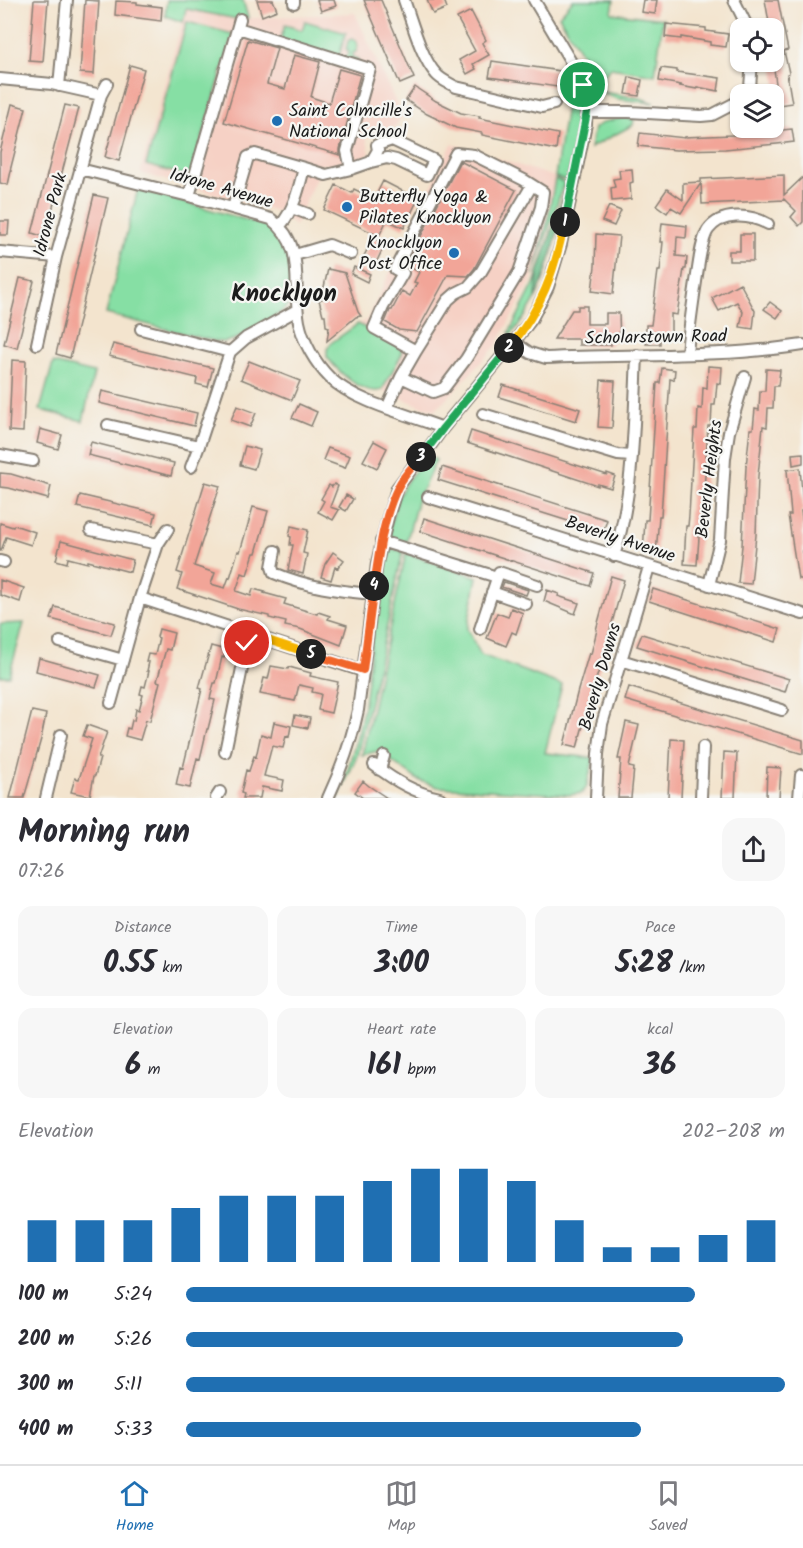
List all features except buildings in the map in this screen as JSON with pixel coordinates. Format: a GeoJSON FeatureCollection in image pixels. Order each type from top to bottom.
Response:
{"type":"FeatureCollection","features":[{"type":"Feature","properties":{"kind":"street"},"geometry":{"type":"LineString","coordinates":[[59,86],[67,0]]}},
{"type":"Feature","properties":{"kind":"street"},"geometry":{"type":"LineString","coordinates":[[404,0],[426,61],[436,75],[444,81],[456,87],[542,107],[554,104]]}},
{"type":"Feature","properties":{"kind":"street"},"geometry":{"type":"LineString","coordinates":[[328,798],[343,767],[354,730],[381,541],[398,488],[443,428],[531,320],[548,287],[557,258],[587,112],[586,92],[578,73],[534,0]]}},
{"type":"Feature","properties":{"kind":"street"},"geometry":{"type":"LineString","coordinates":[[734,0],[743,18]]}},
{"type":"Feature","properties":{"kind":"street"},"geometry":{"type":"LineString","coordinates":[[189,196],[239,23],[370,69],[347,151],[351,169]]}},
{"type":"Feature","properties":{"kind":"street"},"geometry":{"type":"LineString","coordinates":[[0,79],[59,86],[101,95]]}},
{"type":"Feature","properties":{"kind":"street","name":"Idrone Park"},"geometry":{"type":"LineString","coordinates":[[37,344],[56,257],[101,95],[107,84]]}},
{"type":"Feature","properties":{"kind":"street"},"geometry":{"type":"LineString","coordinates":[[587,112],[701,116],[712,115],[730,106]]}},
{"type":"Feature","properties":{"kind":"street"},"geometry":{"type":"LineString","coordinates":[[232,208],[248,157],[255,154],[326,175],[387,158],[427,175],[434,160],[392,140],[377,145],[378,150],[371,162]]}},
{"type":"Feature","properties":{"kind":"street"},"geometry":{"type":"LineString","coordinates":[[401,376],[433,392],[444,388],[466,359],[519,272],[541,207],[543,192],[474,155],[456,153],[395,269],[404,273],[383,307],[374,328],[416,351]]}},
{"type":"Feature","properties":{"kind":"street"},"geometry":{"type":"LineString","coordinates":[[280,226],[292,208],[304,168]]}},
{"type":"Feature","properties":{"kind":"street","name":"Idrone Avenue"},"geometry":{"type":"LineString","coordinates":[[80,169],[271,219],[280,226],[291,243],[295,255],[299,322],[303,337],[314,359],[330,378],[356,396],[443,428]]}},
{"type":"Feature","properties":{"kind":"street"},"geometry":{"type":"LineString","coordinates":[[387,408],[401,376],[448,300],[468,286],[481,272],[532,185]]}},
{"type":"Feature","properties":{"kind":"street"},"geometry":{"type":"LineString","coordinates":[[292,208],[308,214]]}},
{"type":"Feature","properties":{"kind":"street"},"geometry":{"type":"LineString","coordinates":[[687,354],[688,332],[701,254],[708,231],[720,219],[740,216],[761,220],[768,224]]}},
{"type":"Feature","properties":{"kind":"street"},"geometry":{"type":"LineString","coordinates":[[295,255],[329,245],[351,254]]}},
{"type":"Feature","properties":{"kind":"street"},"geometry":{"type":"LineString","coordinates":[[0,252],[56,257]]}},
{"type":"Feature","properties":{"kind":"street"},"geometry":{"type":"LineString","coordinates":[[191,467],[200,446],[230,351],[246,338],[297,310]]}},
{"type":"Feature","properties":{"kind":"street"},"geometry":{"type":"LineString","coordinates":[[141,329],[230,351]]}},
{"type":"Feature","properties":{"kind":"street","name":"Scholarstown Road"},"geometry":{"type":"LineString","coordinates":[[514,342],[530,353],[546,358],[742,352],[803,345]]}},
{"type":"Feature","properties":{"kind":"street"},"geometry":{"type":"LineString","coordinates":[[615,556],[627,506],[636,355]]}},
{"type":"Feature","properties":{"kind":"street","name":"Beverly Heights"},"geometry":{"type":"LineString","coordinates":[[708,585],[720,540],[725,458],[729,432],[745,377]]}},
{"type":"Feature","properties":{"kind":"street"},"geometry":{"type":"LineString","coordinates":[[483,414],[618,455],[631,456]]}},
{"type":"Feature","properties":{"kind":"street"},"geometry":{"type":"LineString","coordinates":[[108,425],[200,446]]}},
{"type":"Feature","properties":{"kind":"street"},"geometry":{"type":"LineString","coordinates":[[0,455],[33,461]]}},
{"type":"Feature","properties":{"kind":"street","name":"Beverly Avenue"},"geometry":{"type":"LineString","coordinates":[[428,497],[803,614]]}},
{"type":"Feature","properties":{"kind":"street"},"geometry":{"type":"LineString","coordinates":[[92,530],[158,544]]}},
{"type":"Feature","properties":{"kind":"street"},"geometry":{"type":"LineString","coordinates":[[111,703],[140,598],[158,544],[168,530]]}},
{"type":"Feature","properties":{"kind":"street"},"geometry":{"type":"LineString","coordinates":[[381,541],[497,578]]}},
{"type":"Feature","properties":{"kind":"street"},"geometry":{"type":"LineString","coordinates":[[275,551],[272,567],[274,573],[291,581],[329,590],[373,594]]}},
{"type":"Feature","properties":{"kind":"street","name":"Beverly Downs"},"geometry":{"type":"LineString","coordinates":[[596,798],[602,724],[649,567]]}},
{"type":"Feature","properties":{"kind":"street"},"geometry":{"type":"LineString","coordinates":[[480,629],[499,572],[537,585]]}},
{"type":"Feature","properties":{"kind":"street"},"geometry":{"type":"LineString","coordinates":[[492,592],[526,604]]}},
{"type":"Feature","properties":{"kind":"street"},"geometry":{"type":"LineString","coordinates":[[140,598],[363,670]]}},
{"type":"Feature","properties":{"kind":"street"},"geometry":{"type":"LineString","coordinates":[[225,752],[249,634]]}},
{"type":"Feature","properties":{"kind":"street"},"geometry":{"type":"LineString","coordinates":[[60,642],[123,660]]}},
{"type":"Feature","properties":{"kind":"street"},"geometry":{"type":"LineString","coordinates":[[621,660],[782,710]]}},
{"type":"Feature","properties":{"kind":"street"},"geometry":{"type":"LineString","coordinates":[[46,798],[62,735]]}},
{"type":"Feature","properties":{"kind":"street"},"geometry":{"type":"LineString","coordinates":[[701,798],[703,747]]}},
{"type":"Feature","properties":{"kind":"street"},"geometry":{"type":"LineString","coordinates":[[384,756],[377,768],[409,789],[440,798]]}},
{"type":"Feature","properties":{"kind":"street"},"geometry":{"type":"LineString","coordinates":[[800,798],[801,775]]}},
{"type":"Feature","properties":{"kind":"shaded area","name":"Saint Colmcille's National School"},"geometry":{"type":"Polygon","coordinates":[[[186,9],[237,19],[355,13],[402,116],[395,127],[366,137],[370,154],[334,167],[322,164],[295,226],[284,215],[276,211],[140,173],[186,9]]]}},
{"type":"Feature","properties":{"kind":"shaded area"},"geometry":{"type":"Polygon","coordinates":[[[452,144],[555,177],[547,223],[531,282],[496,346],[435,410],[382,390],[402,351],[358,324],[367,320],[452,144]]]}},
{"type":"Feature","properties":{"kind":"green space"},"geometry":{"type":"Polygon","coordinates":[[[167,0],[243,0],[248,18],[237,19],[186,9],[183,22],[165,16],[167,0]]]}},
{"type":"Feature","properties":{"kind":"green space"},"geometry":{"type":"Polygon","coordinates":[[[573,0],[614,0],[612,13],[663,19],[655,75],[611,68],[604,75],[602,92],[640,98],[654,103],[617,99],[602,93],[559,16],[573,0]]]}},
{"type":"Feature","properties":{"kind":"green space"},"geometry":{"type":"Polygon","coordinates":[[[305,21],[346,33],[339,56],[344,57],[348,54],[346,49],[348,41],[355,40],[358,46],[352,57],[358,59],[355,69],[278,47],[285,25],[302,30],[305,21]]]}},
{"type":"Feature","properties":{"kind":"green space"},"geometry":{"type":"Polygon","coordinates":[[[187,22],[233,34],[191,177],[146,165],[187,22]]]}},
{"type":"Feature","properties":{"kind":"green space"},"geometry":{"type":"Polygon","coordinates":[[[574,77],[582,109],[568,185],[566,180],[555,177],[569,87],[568,79],[574,77]]]}},
{"type":"Feature","properties":{"kind":"green space"},"geometry":{"type":"Polygon","coordinates":[[[622,118],[634,119],[633,125],[590,148],[594,128],[604,122],[622,118]]]}},
{"type":"Feature","properties":{"kind":"green space"},"geometry":{"type":"Polygon","coordinates":[[[555,179],[564,183],[533,275],[547,223],[555,179]]]}},
{"type":"Feature","properties":{"kind":"green space"},"geometry":{"type":"Polygon","coordinates":[[[566,184],[568,185],[555,242],[536,298],[538,272],[566,184]]]}},
{"type":"Feature","properties":{"kind":"green space"},"geometry":{"type":"Polygon","coordinates":[[[138,189],[268,226],[283,243],[288,256],[292,293],[290,302],[272,318],[227,342],[213,341],[106,314],[138,189]]]}},
{"type":"Feature","properties":{"kind":"green space"},"geometry":{"type":"Polygon","coordinates":[[[538,272],[536,298],[511,335],[509,333],[538,272]]]}},
{"type":"Feature","properties":{"kind":"green space"},"geometry":{"type":"Polygon","coordinates":[[[358,324],[398,346],[402,351],[382,390],[374,391],[359,386],[337,369],[327,357],[327,349],[331,343],[358,324]]]}},
{"type":"Feature","properties":{"kind":"green space"},"geometry":{"type":"Polygon","coordinates":[[[53,363],[94,373],[83,421],[40,410],[53,363]]]}},
{"type":"Feature","properties":{"kind":"green space"},"geometry":{"type":"Polygon","coordinates":[[[433,458],[436,460],[417,502],[406,544],[397,541],[392,538],[389,529],[400,495],[414,472],[423,463],[433,458]]]}},
{"type":"Feature","properties":{"kind":"green space"},"geometry":{"type":"Polygon","coordinates":[[[392,549],[403,551],[377,672],[357,756],[338,798],[335,798],[348,769],[359,729],[383,557],[392,549]]]}},
{"type":"Feature","properties":{"kind":"green space"},"geometry":{"type":"Polygon","coordinates":[[[406,553],[477,577],[467,629],[481,655],[562,685],[545,753],[594,758],[586,788],[582,793],[569,795],[438,787],[418,780],[378,751],[362,755],[406,553]]]}},
{"type":"Feature","properties":{"kind":"green space"},"geometry":{"type":"Polygon","coordinates":[[[24,623],[9,676],[0,676],[0,624],[24,623]]]}},
{"type":"Feature","properties":{"kind":"place","name":"Saint Colmcille's National School"},"geometry":{"type":"Point","coordinates":[277,121]}},
{"type":"Feature","properties":{"kind":"place","name":"Butterfly Yoga & Pilates Knocklyon"},"geometry":{"type":"Point","coordinates":[347,207]}},
{"type":"Feature","properties":{"kind":"place","name":"Knocklyon Post Office"},"geometry":{"type":"Point","coordinates":[454,253]}},
{"type":"Feature","properties":{"kind":"district","name":"Knocklyon"},"geometry":{"type":"Point","coordinates":[284,294]}},
{"type":"Feature","properties":{"kind":"route"},"geometry":{"type":"LineString","coordinates":[[247,643],[249,634],[363,670],[381,541],[400,482],[524,330],[548,287],[561,244],[585,124],[587,101],[583,85]]}}]}
